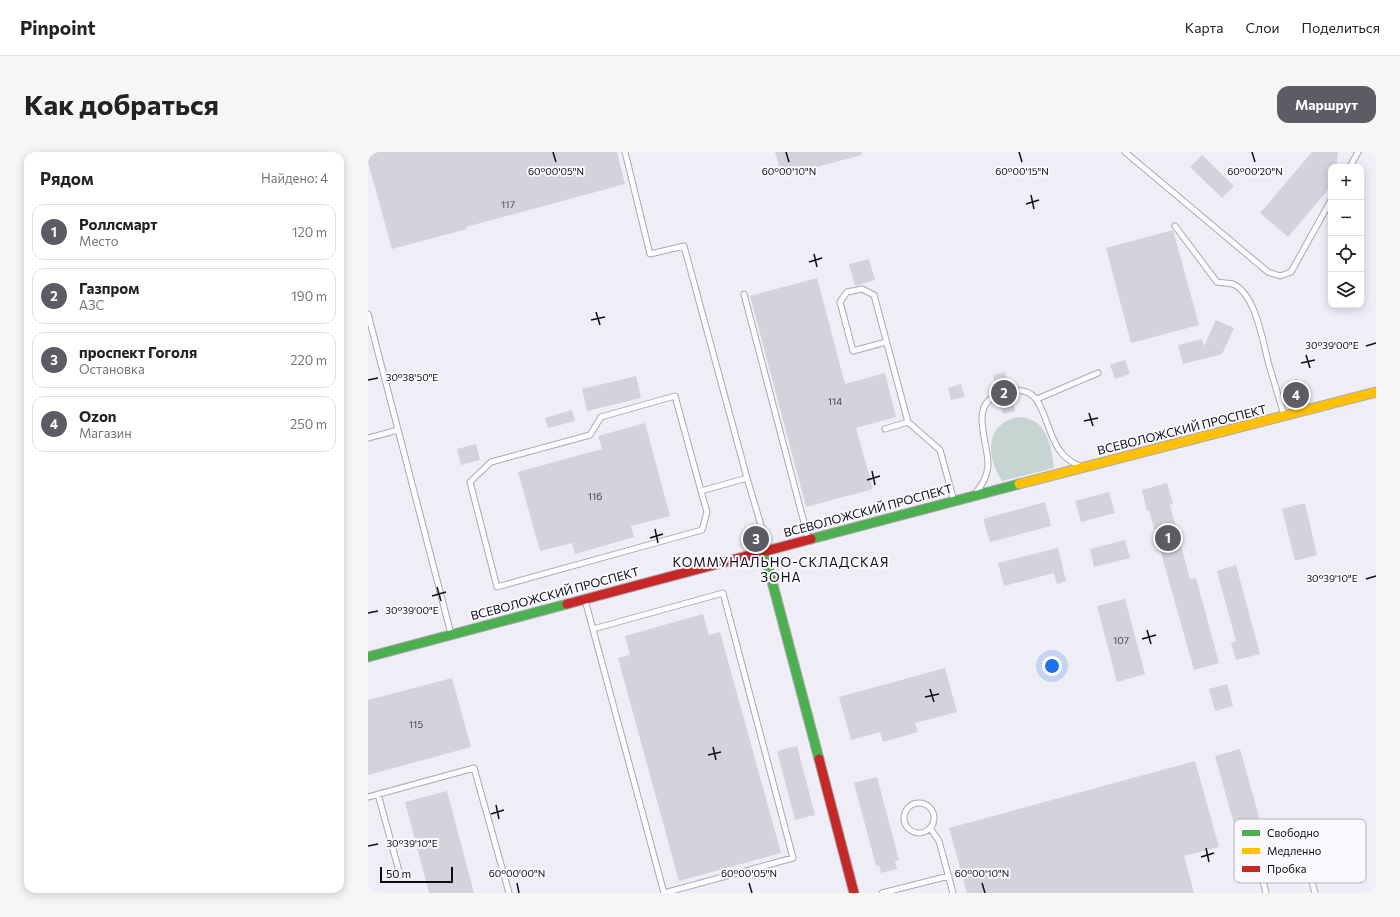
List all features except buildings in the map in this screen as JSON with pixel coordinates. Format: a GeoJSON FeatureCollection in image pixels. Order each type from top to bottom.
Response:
{"type":"FeatureCollection","features":[{"type":"Feature","properties":{"kind":"street","name":"ВСЕВОЛОЖСКИЙ ПРОСПЕКТ"},"geometry":{"type":"LineString","coordinates":[[368,657],[766,550],[1376,392]]}},
{"type":"Feature","properties":{"kind":"street"},"geometry":{"type":"LineString","coordinates":[[766,550],[854,893]]}},
{"type":"Feature","properties":{"kind":"lane"},"geometry":{"type":"LineString","coordinates":[[625,152],[650,254],[684,246],[766,550]]}},
{"type":"Feature","properties":{"kind":"lane"},"geometry":{"type":"LineString","coordinates":[[1125,152],[1268,272],[1280,276],[1291,272],[1328,205]]}},
{"type":"Feature","properties":{"kind":"lane"},"geometry":{"type":"LineString","coordinates":[[1352,164],[1358,152]]}},
{"type":"Feature","properties":{"kind":"lane"},"geometry":{"type":"LineString","coordinates":[[1175,226],[1218,282],[1233,284],[1242,292],[1250,303],[1257,317],[1268,364],[1284,416]]}},
{"type":"Feature","properties":{"kind":"lane"},"geometry":{"type":"LineString","coordinates":[[886,342],[853,351],[840,302],[846,292],[862,289],[874,296],[908,422],[940,450],[954,501]]}},
{"type":"Feature","properties":{"kind":"lane"},"geometry":{"type":"LineString","coordinates":[[744,294],[809,539]]}},
{"type":"Feature","properties":{"kind":"lane"},"geometry":{"type":"LineString","coordinates":[[368,314],[451,635]]}},
{"type":"Feature","properties":{"kind":"lane"},"geometry":{"type":"LineString","coordinates":[[1037,399],[1098,373]]}},
{"type":"Feature","properties":{"kind":"lane"},"geometry":{"type":"LineString","coordinates":[[972,496],[981,486],[986,477],[988,467],[982,422],[982,410],[986,402],[995,396],[1013,391],[1022,390],[1037,399],[1060,451],[1070,462],[1083,467]]}},
{"type":"Feature","properties":{"kind":"lane"},"geometry":{"type":"LineString","coordinates":[[675,396],[701,491],[707,512],[702,530],[497,587],[470,482],[491,462],[590,435],[600,417],[675,396]]}},
{"type":"Feature","properties":{"kind":"lane"},"geometry":{"type":"LineString","coordinates":[[885,428],[908,422]]}},
{"type":"Feature","properties":{"kind":"lane"},"geometry":{"type":"LineString","coordinates":[[368,438],[398,430]]}},
{"type":"Feature","properties":{"kind":"lane"},"geometry":{"type":"LineString","coordinates":[[701,491],[747,478]]}},
{"type":"Feature","properties":{"kind":"lane"},"geometry":{"type":"LineString","coordinates":[[585,599],[593,629],[664,893],[793,858],[723,593],[593,629]]}},
{"type":"Feature","properties":{"kind":"lane"},"geometry":{"type":"LineString","coordinates":[[368,797],[474,768],[509,893]]}},
{"type":"Feature","properties":{"kind":"lane"},"geometry":{"type":"LineString","coordinates":[[378,794],[400,875]]}},
{"type":"Feature","properties":{"kind":"lane"},"geometry":{"type":"LineString","coordinates":[[918,803],[924,804],[929,808],[934,818],[933,824],[930,828],[925,832],[919,833],[909,829],[904,819],[908,808],[918,803]]}},
{"type":"Feature","properties":{"kind":"lane"},"geometry":{"type":"LineString","coordinates":[[930,828],[939,841],[954,893]]}},
{"type":"Feature","properties":{"kind":"lane"},"geometry":{"type":"LineString","coordinates":[[882,893],[949,876]]}},
{"type":"Feature","properties":{"kind":"lane"},"geometry":{"type":"LineString","coordinates":[[1264,883],[1266,893]]}},
{"type":"Feature","properties":{"kind":"lane"},"geometry":{"type":"LineString","coordinates":[[1312,883],[1315,893]]}},
{"type":"Feature","properties":{"kind":"shaded area"},"geometry":{"type":"Polygon","coordinates":[[[1020,417],[1029,419],[1042,428],[1049,442],[1054,468],[1002,481],[993,461],[991,451],[994,433],[1008,420],[1020,417]]]}},
{"type":"Feature","properties":{"kind":"traffic: fast"},"geometry":{"type":"LineString","coordinates":[[811,539],[1019,484]]}},
{"type":"Feature","properties":{"kind":"traffic: fast"},"geometry":{"type":"LineString","coordinates":[[764,551],[819,759]]}},
{"type":"Feature","properties":{"kind":"traffic: fast"},"geometry":{"type":"LineString","coordinates":[[368,657],[567,604]]}},
{"type":"Feature","properties":{"kind":"traffic: slow"},"geometry":{"type":"LineString","coordinates":[[1019,484],[1376,392]]}},
{"type":"Feature","properties":{"kind":"traffic: jam"},"geometry":{"type":"LineString","coordinates":[[567,604],[811,539]]}},
{"type":"Feature","properties":{"kind":"traffic: jam"},"geometry":{"type":"LineString","coordinates":[[819,759],[854,893]]}},
{"type":"Feature","properties":{"kind":"place","name":"Газпром"},"geometry":{"type":"Point","coordinates":[1004,393]}},
{"type":"Feature","properties":{"kind":"place","name":"Ozon"},"geometry":{"type":"Point","coordinates":[1296,395]}},
{"type":"Feature","properties":{"kind":"place","name":"Роллсмарт"},"geometry":{"type":"Point","coordinates":[1168,538]}},
{"type":"Feature","properties":{"kind":"place","name":"проспект Гоголя"},"geometry":{"type":"Point","coordinates":[756,539]}},
{"type":"Feature","properties":{"kind":"district","name":"КОММУНАЛЬНО-СКЛАДСКАЯ ЗОНА"},"geometry":{"type":"Point","coordinates":[781,570]}}]}
